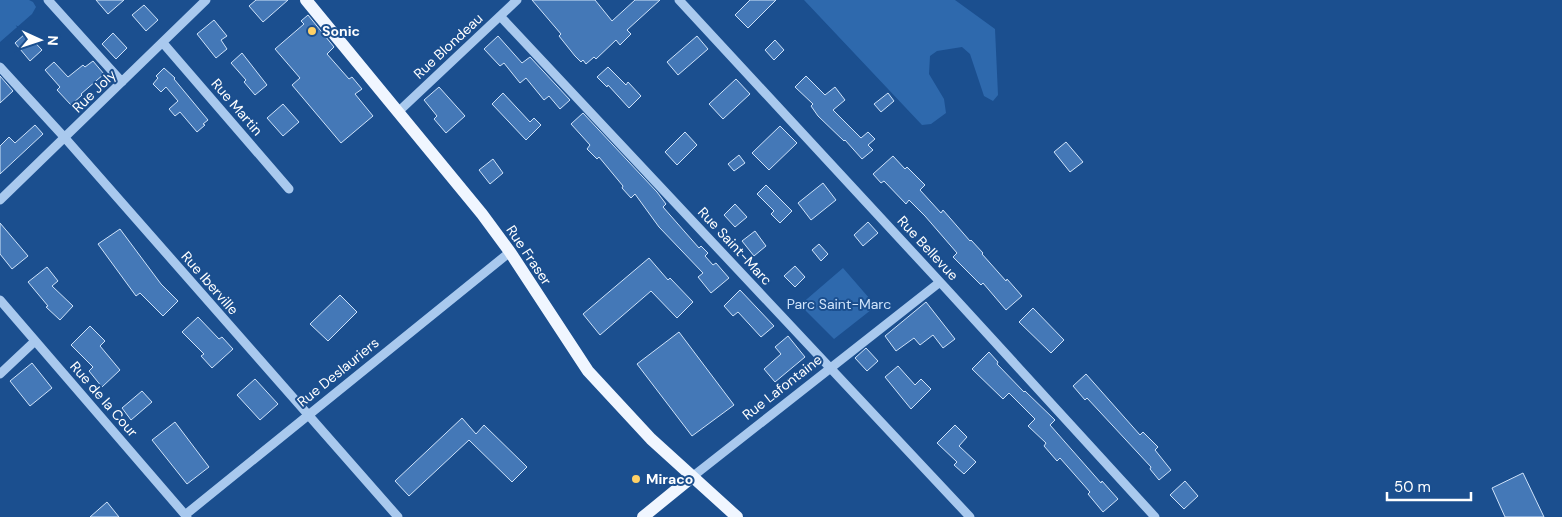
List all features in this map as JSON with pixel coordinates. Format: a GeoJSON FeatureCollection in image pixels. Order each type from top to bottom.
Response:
{"type":"FeatureCollection","features":[{"type":"Feature","properties":{"kind":"main road","name":"Rue Fraser"},"geometry":{"type":"LineString","coordinates":[[306,0],[476,207],[510,252],[588,371],[651,439],[738,517]]}},
{"type":"Feature","properties":{"kind":"main road","name":"Rue Lafontaine"},"geometry":{"type":"LineString","coordinates":[[643,517],[692,477]]}},
{"type":"Feature","properties":{"kind":"street"},"geometry":{"type":"LineString","coordinates":[[48,0],[122,82]]}},
{"type":"Feature","properties":{"kind":"street","name":"Rue Joly"},"geometry":{"type":"LineString","coordinates":[[0,200],[206,0]]}},
{"type":"Feature","properties":{"kind":"street","name":"Rue Blondeau"},"geometry":{"type":"LineString","coordinates":[[398,112],[517,0]]}},
{"type":"Feature","properties":{"kind":"street","name":"Rue Bellevue"},"geometry":{"type":"LineString","coordinates":[[679,0],[1155,517]]}},
{"type":"Feature","properties":{"kind":"street","name":"Rue Saint-Marc"},"geometry":{"type":"LineString","coordinates":[[500,16],[970,517]]}},
{"type":"Feature","properties":{"kind":"street","name":"Rue Martin"},"geometry":{"type":"LineString","coordinates":[[163,43],[289,189]]}},
{"type":"Feature","properties":{"kind":"street","name":"Rue Iberville"},"geometry":{"type":"LineString","coordinates":[[0,67],[65,138],[398,517]]}},
{"type":"Feature","properties":{"kind":"street","name":"Rue Deslauriers"},"geometry":{"type":"LineString","coordinates":[[186,516],[307,415],[510,252]]}},
{"type":"Feature","properties":{"kind":"street","name":"Rue Lafontaine"},"geometry":{"type":"LineString","coordinates":[[692,477],[940,282]]}},
{"type":"Feature","properties":{"kind":"street","name":"Rue de la Cour"},"geometry":{"type":"LineString","coordinates":[[0,300],[186,516]]}},
{"type":"Feature","properties":{"kind":"street"},"geometry":{"type":"LineString","coordinates":[[0,374],[35,341]]}},
{"type":"Feature","properties":{"kind":"green space"},"geometry":{"type":"Polygon","coordinates":[[[0,0],[29,0],[36,7],[32,14],[0,42],[0,0]]]}},
{"type":"Feature","properties":{"kind":"green space"},"geometry":{"type":"Polygon","coordinates":[[[804,0],[955,0],[995,29],[998,95],[993,101],[984,96],[970,54],[962,47],[937,51],[930,56],[929,74],[944,99],[946,113],[931,124],[922,125],[804,0]]]}},
{"type":"Feature","properties":{"kind":"green space","name":"Parc Saint-Marc"},"geometry":{"type":"Polygon","coordinates":[[[843,268],[876,306],[834,339],[800,305],[843,268]]]}},
{"type":"Feature","properties":{"kind":"building"},"geometry":{"type":"Polygon","coordinates":[[[96,0],[124,0],[108,14],[96,0]]]}},
{"type":"Feature","properties":{"kind":"building"},"geometry":{"type":"Polygon","coordinates":[[[256,0],[288,0],[263,22],[249,6],[256,0]]]}},
{"type":"Feature","properties":{"kind":"building"},"geometry":{"type":"Polygon","coordinates":[[[532,0],[595,0],[612,21],[635,0],[660,0],[627,30],[631,34],[620,45],[616,40],[596,59],[594,57],[586,64],[575,56],[559,36],[561,34],[532,0]]]}},
{"type":"Feature","properties":{"kind":"building"},"geometry":{"type":"Polygon","coordinates":[[[750,0],[776,0],[748,28],[735,15],[750,0]]]}},
{"type":"Feature","properties":{"kind":"building"},"geometry":{"type":"Polygon","coordinates":[[[144,5],[158,20],[146,31],[132,15],[144,5]]]}},
{"type":"Feature","properties":{"kind":"building"},"geometry":{"type":"Polygon","coordinates":[[[308,15],[334,47],[327,54],[349,79],[352,77],[362,89],[355,94],[373,116],[341,143],[292,85],[300,78],[275,49],[304,24],[301,21],[308,15]]]}},
{"type":"Feature","properties":{"kind":"building"},"geometry":{"type":"Polygon","coordinates":[[[214,20],[227,36],[221,40],[227,49],[216,58],[197,34],[214,20]]]}},
{"type":"Feature","properties":{"kind":"building"},"geometry":{"type":"Polygon","coordinates":[[[26,33],[42,50],[30,61],[15,43],[26,33]]]}},
{"type":"Feature","properties":{"kind":"building"},"geometry":{"type":"Polygon","coordinates":[[[113,33],[127,48],[116,59],[102,44],[113,33]]]}},
{"type":"Feature","properties":{"kind":"building"},"geometry":{"type":"Polygon","coordinates":[[[498,36],[522,63],[530,57],[570,100],[560,109],[549,96],[544,100],[526,78],[520,83],[504,63],[500,66],[484,49],[498,36]]]}},
{"type":"Feature","properties":{"kind":"building"},"geometry":{"type":"Polygon","coordinates":[[[697,36],[708,49],[678,75],[667,62],[697,36]]]}},
{"type":"Feature","properties":{"kind":"building"},"geometry":{"type":"Polygon","coordinates":[[[775,40],[784,50],[774,60],[765,50],[775,40]]]}},
{"type":"Feature","properties":{"kind":"building"},"geometry":{"type":"Polygon","coordinates":[[[242,53],[267,85],[255,95],[244,82],[246,80],[231,63],[242,53]]]}},
{"type":"Feature","properties":{"kind":"building"},"geometry":{"type":"Polygon","coordinates":[[[93,61],[104,74],[71,105],[57,90],[60,87],[45,70],[54,62],[68,77],[83,65],[85,67],[93,61]]]}},
{"type":"Feature","properties":{"kind":"building"},"geometry":{"type":"Polygon","coordinates":[[[608,67],[626,85],[628,82],[641,96],[629,108],[608,85],[607,87],[597,77],[608,67]]]}},
{"type":"Feature","properties":{"kind":"building"},"geometry":{"type":"Polygon","coordinates":[[[164,68],[175,78],[208,120],[197,132],[180,112],[175,116],[169,109],[178,101],[166,87],[161,92],[153,84],[158,78],[156,76],[164,68]]]}},
{"type":"Feature","properties":{"kind":"building"},"geometry":{"type":"Polygon","coordinates":[[[0,76],[13,91],[0,103],[0,76]]]}},
{"type":"Feature","properties":{"kind":"building"},"geometry":{"type":"Polygon","coordinates":[[[806,76],[825,95],[835,87],[845,100],[833,110],[861,138],[868,132],[875,139],[868,145],[873,150],[862,159],[845,140],[818,116],[811,106],[813,104],[795,87],[806,76]]]}},
{"type":"Feature","properties":{"kind":"building"},"geometry":{"type":"Polygon","coordinates":[[[736,79],[750,94],[723,119],[709,104],[736,79]]]}},
{"type":"Feature","properties":{"kind":"building"},"geometry":{"type":"Polygon","coordinates":[[[439,87],[465,116],[446,133],[434,119],[437,116],[424,100],[439,87]]]}},
{"type":"Feature","properties":{"kind":"building"},"geometry":{"type":"Polygon","coordinates":[[[503,93],[530,122],[534,118],[541,125],[526,140],[492,104],[503,93]]]}},
{"type":"Feature","properties":{"kind":"building"},"geometry":{"type":"Polygon","coordinates":[[[888,93],[894,101],[881,112],[874,104],[888,93]]]}},
{"type":"Feature","properties":{"kind":"building"},"geometry":{"type":"Polygon","coordinates":[[[283,104],[299,122],[283,136],[267,118],[283,104]]]}},
{"type":"Feature","properties":{"kind":"building"},"geometry":{"type":"Polygon","coordinates":[[[583,113],[657,192],[666,204],[663,207],[699,248],[701,246],[708,253],[705,256],[713,265],[716,263],[729,278],[711,293],[698,277],[703,273],[659,227],[635,194],[631,198],[599,157],[597,159],[587,149],[590,145],[571,124],[583,113]]]}},
{"type":"Feature","properties":{"kind":"building"},"geometry":{"type":"Polygon","coordinates":[[[35,125],[43,134],[0,174],[0,146],[9,137],[15,143],[35,125]]]}},
{"type":"Feature","properties":{"kind":"building"},"geometry":{"type":"Polygon","coordinates":[[[780,126],[797,143],[769,170],[752,153],[780,126]]]}},
{"type":"Feature","properties":{"kind":"building"},"geometry":{"type":"Polygon","coordinates":[[[685,132],[697,145],[677,165],[665,152],[685,132]]]}},
{"type":"Feature","properties":{"kind":"building"},"geometry":{"type":"Polygon","coordinates":[[[1066,142],[1083,162],[1070,172],[1054,152],[1066,142]]]}},
{"type":"Feature","properties":{"kind":"building"},"geometry":{"type":"Polygon","coordinates":[[[739,155],[745,163],[734,171],[728,164],[739,155]]]}},
{"type":"Feature","properties":{"kind":"building"},"geometry":{"type":"Polygon","coordinates":[[[893,156],[905,169],[907,167],[925,185],[920,190],[941,213],[943,210],[1006,281],[1007,279],[1022,296],[1006,310],[983,283],[981,285],[953,257],[957,253],[925,216],[909,200],[906,204],[884,181],[881,183],[873,174],[893,156]]]}},
{"type":"Feature","properties":{"kind":"building"},"geometry":{"type":"Polygon","coordinates":[[[493,159],[503,173],[490,184],[479,170],[493,159]]]}},
{"type":"Feature","properties":{"kind":"building"},"geometry":{"type":"Polygon","coordinates":[[[823,183],[836,200],[811,220],[798,203],[823,183]]]}},
{"type":"Feature","properties":{"kind":"building"},"geometry":{"type":"Polygon","coordinates":[[[766,185],[792,211],[780,223],[771,214],[774,211],[757,194],[766,185]]]}},
{"type":"Feature","properties":{"kind":"building"},"geometry":{"type":"Polygon","coordinates":[[[735,204],[747,217],[735,227],[724,215],[735,204]]]}},
{"type":"Feature","properties":{"kind":"building"},"geometry":{"type":"Polygon","coordinates":[[[868,222],[878,233],[863,246],[854,235],[868,222]]]}},
{"type":"Feature","properties":{"kind":"building"},"geometry":{"type":"Polygon","coordinates":[[[0,223],[28,256],[12,269],[0,254],[0,223]]]}},
{"type":"Feature","properties":{"kind":"building"},"geometry":{"type":"Polygon","coordinates":[[[120,229],[161,284],[178,301],[163,316],[140,293],[136,296],[98,244],[120,229]]]}},
{"type":"Feature","properties":{"kind":"building"},"geometry":{"type":"Polygon","coordinates":[[[755,231],[766,246],[754,256],[742,241],[755,231]]]}},
{"type":"Feature","properties":{"kind":"building"},"geometry":{"type":"Polygon","coordinates":[[[819,244],[828,254],[821,261],[812,250],[819,244]]]}},
{"type":"Feature","properties":{"kind":"building"},"geometry":{"type":"Polygon","coordinates":[[[649,258],[668,280],[670,278],[693,302],[677,318],[651,291],[600,335],[583,314],[649,258]]]}},
{"type":"Feature","properties":{"kind":"building"},"geometry":{"type":"Polygon","coordinates":[[[795,266],[805,277],[795,287],[784,276],[795,266]]]}},
{"type":"Feature","properties":{"kind":"building"},"geometry":{"type":"Polygon","coordinates":[[[47,267],[58,281],[52,286],[73,306],[60,320],[46,307],[48,306],[28,282],[47,267]]]}},
{"type":"Feature","properties":{"kind":"building"},"geometry":{"type":"Polygon","coordinates":[[[740,290],[774,326],[761,337],[738,312],[733,316],[724,306],[740,290]]]}},
{"type":"Feature","properties":{"kind":"building"},"geometry":{"type":"Polygon","coordinates":[[[340,295],[357,312],[328,341],[310,324],[340,295]]]}},
{"type":"Feature","properties":{"kind":"building"},"geometry":{"type":"Polygon","coordinates":[[[926,302],[955,339],[943,348],[933,335],[920,345],[914,338],[896,351],[885,336],[926,302]]]}},
{"type":"Feature","properties":{"kind":"building"},"geometry":{"type":"Polygon","coordinates":[[[1033,308],[1064,340],[1051,353],[1019,322],[1033,308]]]}},
{"type":"Feature","properties":{"kind":"building"},"geometry":{"type":"Polygon","coordinates":[[[198,317],[219,339],[222,337],[233,349],[212,368],[201,356],[204,354],[182,332],[198,317]]]}},
{"type":"Feature","properties":{"kind":"building"},"geometry":{"type":"Polygon","coordinates":[[[90,326],[105,341],[100,346],[120,370],[102,387],[89,371],[93,367],[71,345],[90,326]]]}},
{"type":"Feature","properties":{"kind":"building"},"geometry":{"type":"Polygon","coordinates":[[[679,332],[734,405],[692,436],[637,364],[679,332]]]}},
{"type":"Feature","properties":{"kind":"building"},"geometry":{"type":"Polygon","coordinates":[[[788,336],[805,357],[775,382],[764,369],[781,354],[775,347],[788,336]]]}},
{"type":"Feature","properties":{"kind":"building"},"geometry":{"type":"Polygon","coordinates":[[[866,348],[878,361],[867,371],[855,358],[866,348]]]}},
{"type":"Feature","properties":{"kind":"building"},"geometry":{"type":"Polygon","coordinates":[[[989,352],[998,362],[997,364],[1024,392],[1055,420],[1050,425],[1101,483],[1102,481],[1118,499],[1103,512],[1088,494],[1090,492],[1060,458],[1057,461],[1044,446],[1046,443],[1028,426],[1035,419],[1009,393],[1003,399],[972,369],[989,352]]]}},
{"type":"Feature","properties":{"kind":"building"},"geometry":{"type":"Polygon","coordinates":[[[32,363],[52,388],[30,406],[10,381],[32,363]]]}},
{"type":"Feature","properties":{"kind":"building"},"geometry":{"type":"Polygon","coordinates":[[[898,366],[915,385],[921,379],[931,389],[911,409],[885,377],[898,366]]]}},
{"type":"Feature","properties":{"kind":"building"},"geometry":{"type":"Polygon","coordinates":[[[1086,374],[1140,435],[1143,432],[1158,447],[1155,450],[1171,470],[1159,480],[1150,469],[1151,467],[1087,398],[1085,400],[1073,386],[1086,374]]]}},
{"type":"Feature","properties":{"kind":"building"},"geometry":{"type":"Polygon","coordinates":[[[255,379],[278,404],[260,420],[237,395],[255,379]]]}},
{"type":"Feature","properties":{"kind":"building"},"geometry":{"type":"Polygon","coordinates":[[[142,391],[152,402],[131,420],[122,408],[142,391]]]}},
{"type":"Feature","properties":{"kind":"building"},"geometry":{"type":"Polygon","coordinates":[[[462,418],[476,434],[484,425],[527,467],[512,482],[469,440],[409,496],[395,481],[462,418]]]}},
{"type":"Feature","properties":{"kind":"building"},"geometry":{"type":"Polygon","coordinates":[[[175,422],[209,467],[187,484],[152,440],[175,422]]]}},
{"type":"Feature","properties":{"kind":"building"},"geometry":{"type":"Polygon","coordinates":[[[955,425],[967,437],[959,446],[976,462],[964,474],[954,465],[957,462],[937,443],[955,425]]]}},
{"type":"Feature","properties":{"kind":"building"},"geometry":{"type":"Polygon","coordinates":[[[1523,473],[1544,517],[1505,517],[1492,488],[1523,473]]]}},
{"type":"Feature","properties":{"kind":"building"},"geometry":{"type":"Polygon","coordinates":[[[1185,481],[1198,496],[1184,509],[1170,495],[1185,481]]]}},
{"type":"Feature","properties":{"kind":"building"},"geometry":{"type":"Polygon","coordinates":[[[107,502],[119,517],[90,517],[107,502]]]}},
{"type":"Feature","properties":{"kind":"place","name":"Sonic"},"geometry":{"type":"Point","coordinates":[312,31]}},
{"type":"Feature","properties":{"kind":"place","name":"Miraco"},"geometry":{"type":"Point","coordinates":[636,479]}}]}
